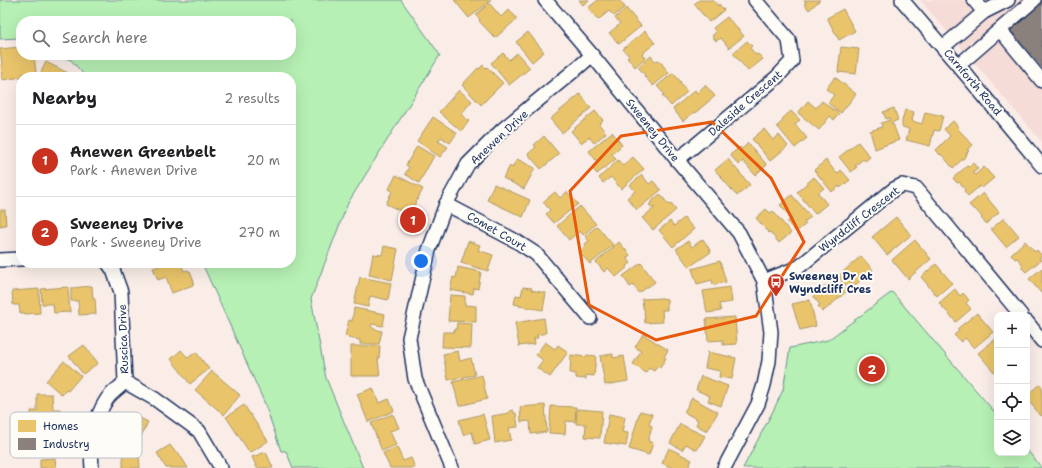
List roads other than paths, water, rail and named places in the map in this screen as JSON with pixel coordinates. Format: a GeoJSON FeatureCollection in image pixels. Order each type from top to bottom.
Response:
{"type":"FeatureCollection","features":[{"type":"Feature","properties":{"kind":"street","name":"Sweeney Drive"},"geometry":{"type":"LineString","coordinates":[[545,0],[739,233],[764,281],[771,332],[769,361],[758,404],[724,468]]}},
{"type":"Feature","properties":{"kind":"street","name":"Daleside Crescent"},"geometry":{"type":"LineString","coordinates":[[677,160],[777,77],[792,60],[789,40],[755,0]]}},
{"type":"Feature","properties":{"kind":"street","name":"Carnforth Road"},"geometry":{"type":"LineString","coordinates":[[902,0],[959,65],[1042,166]]}},
{"type":"Feature","properties":{"kind":"street"},"geometry":{"type":"LineString","coordinates":[[974,0],[984,12]]}},
{"type":"Feature","properties":{"kind":"street"},"geometry":{"type":"LineString","coordinates":[[943,47],[984,12],[1008,0]]}},
{"type":"Feature","properties":{"kind":"street"},"geometry":{"type":"LineString","coordinates":[[959,65],[1034,0]]}},
{"type":"Feature","properties":{"kind":"street"},"geometry":{"type":"LineString","coordinates":[[1000,30],[1042,81]]}},
{"type":"Feature","properties":{"kind":"street","name":"Anewen Drive"},"geometry":{"type":"LineString","coordinates":[[452,468],[415,379],[409,338],[429,250],[446,204],[468,164],[502,130],[592,55]]}},
{"type":"Feature","properties":{"kind":"street","name":"Wyndcliff Crescent"},"geometry":{"type":"LineString","coordinates":[[764,281],[799,267],[894,189],[902,185],[916,188],[1019,312]]}},
{"type":"Feature","properties":{"kind":"street","name":"Comet Court"},"geometry":{"type":"LineString","coordinates":[[446,204],[516,241],[536,254],[590,318]]}},
{"type":"Feature","properties":{"kind":"street"},"geometry":{"type":"LineString","coordinates":[[0,260],[16,258]]}},
{"type":"Feature","properties":{"kind":"street","name":"Ruscica Drive"},"geometry":{"type":"LineString","coordinates":[[112,268],[121,292],[125,382],[155,399],[199,431],[221,468]]}},
{"type":"Feature","properties":{"kind":"street"},"geometry":{"type":"LineString","coordinates":[[1030,326],[1042,341]]}},
{"type":"Feature","properties":{"kind":"street"},"geometry":{"type":"LineString","coordinates":[[100,412],[107,399],[125,382]]}},
{"type":"Feature","properties":{"kind":"street"},"geometry":{"type":"LineString","coordinates":[[91,458],[92,468]]}},
{"type":"Feature","properties":{"kind":"place","name":"Anewen Greenbelt"},"geometry":{"type":"Point","coordinates":[413,220]}},
{"type":"Feature","properties":{"kind":"place","name":"Sweeney Dr at Wyndcliff Cres"},"geometry":{"type":"Point","coordinates":[776,297]}},
{"type":"Feature","properties":{"kind":"place","name":"Sweeney Drive"},"geometry":{"type":"Point","coordinates":[872,369]}}]}
